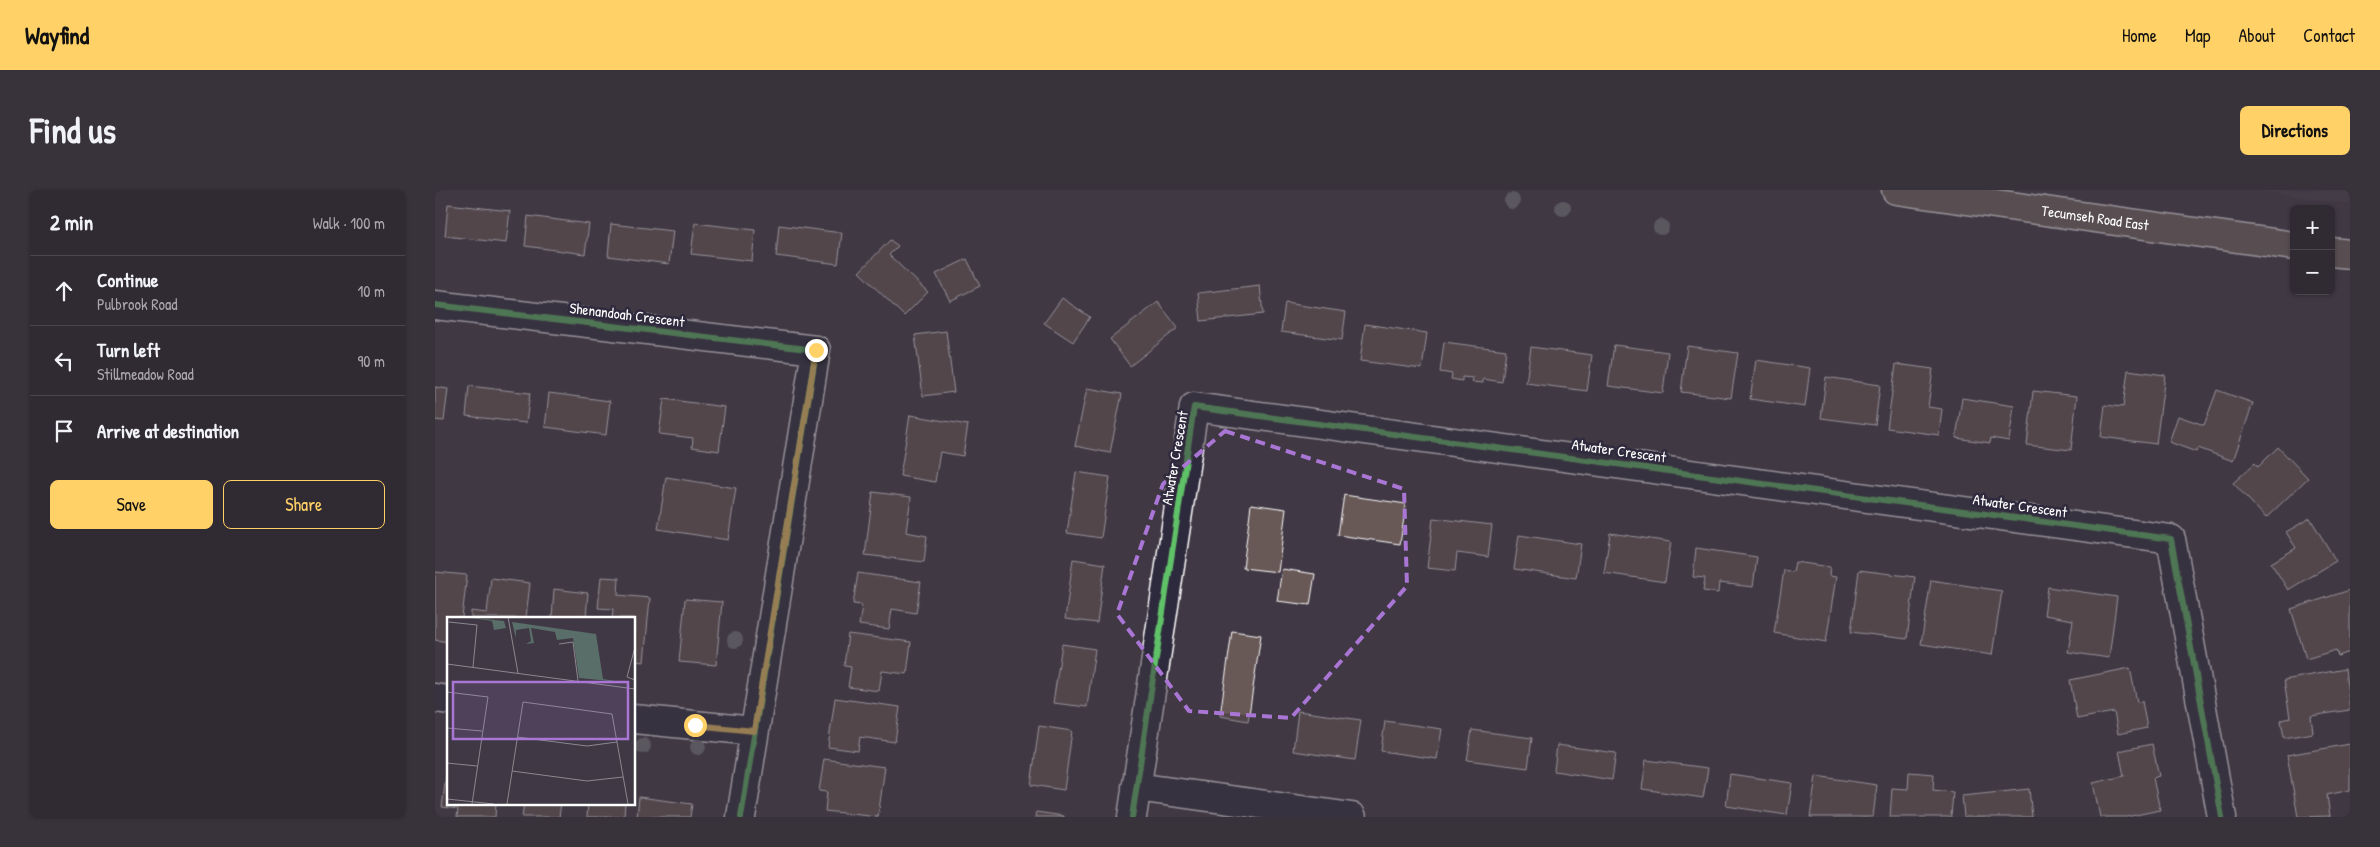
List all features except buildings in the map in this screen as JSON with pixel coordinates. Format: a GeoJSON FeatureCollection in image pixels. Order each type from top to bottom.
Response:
{"type":"FeatureCollection","features":[{"type":"Feature","properties":{"kind":"main road","name":"Tecumseh Road East"},"geometry":{"type":"LineString","coordinates":[[1896,190],[2290,245]]}},
{"type":"Feature","properties":{"kind":"main road"},"geometry":{"type":"LineString","coordinates":[[2335,252],[2350,254]]}},
{"type":"Feature","properties":{"kind":"street","name":"Shenandoah Crescent"},"geometry":{"type":"LineString","coordinates":[[435,305],[816,350],[754,731]]}},
{"type":"Feature","properties":{"kind":"street","name":"Atwater Crescent"},"geometry":{"type":"LineString","coordinates":[[1132,817],[1194,407],[2171,539],[2222,817]]}},
{"type":"Feature","properties":{"kind":"street"},"geometry":{"type":"LineString","coordinates":[[635,719],[754,731],[741,817]]}},
{"type":"Feature","properties":{"kind":"street"},"geometry":{"type":"LineString","coordinates":[[1137,787],[1352,817]]}},
{"type":"Feature","properties":{"kind":"highlighted area"},"geometry":{"type":"Polygon","coordinates":[[[1225,431],[1404,489],[1407,586],[1291,718],[1189,711],[1117,614],[1163,484],[1225,431]]]}},
{"type":"Feature","properties":{"kind":"shaded area"},"geometry":{"type":"Polygon","coordinates":[[[2350,190],[2350,204],[2261,191],[2350,190]]]}},
{"type":"Feature","properties":{"kind":"cycle path"},"geometry":{"type":"LineString","coordinates":[[435,305],[816,350],[741,817]]}},
{"type":"Feature","properties":{"kind":"cycle path"},"geometry":{"type":"LineString","coordinates":[[1132,817],[1194,407],[2171,539],[2222,817]]}},
{"type":"Feature","properties":{"kind":"route"},"geometry":{"type":"LineString","coordinates":[[695,725],[754,731],[816,350]]}}]}
